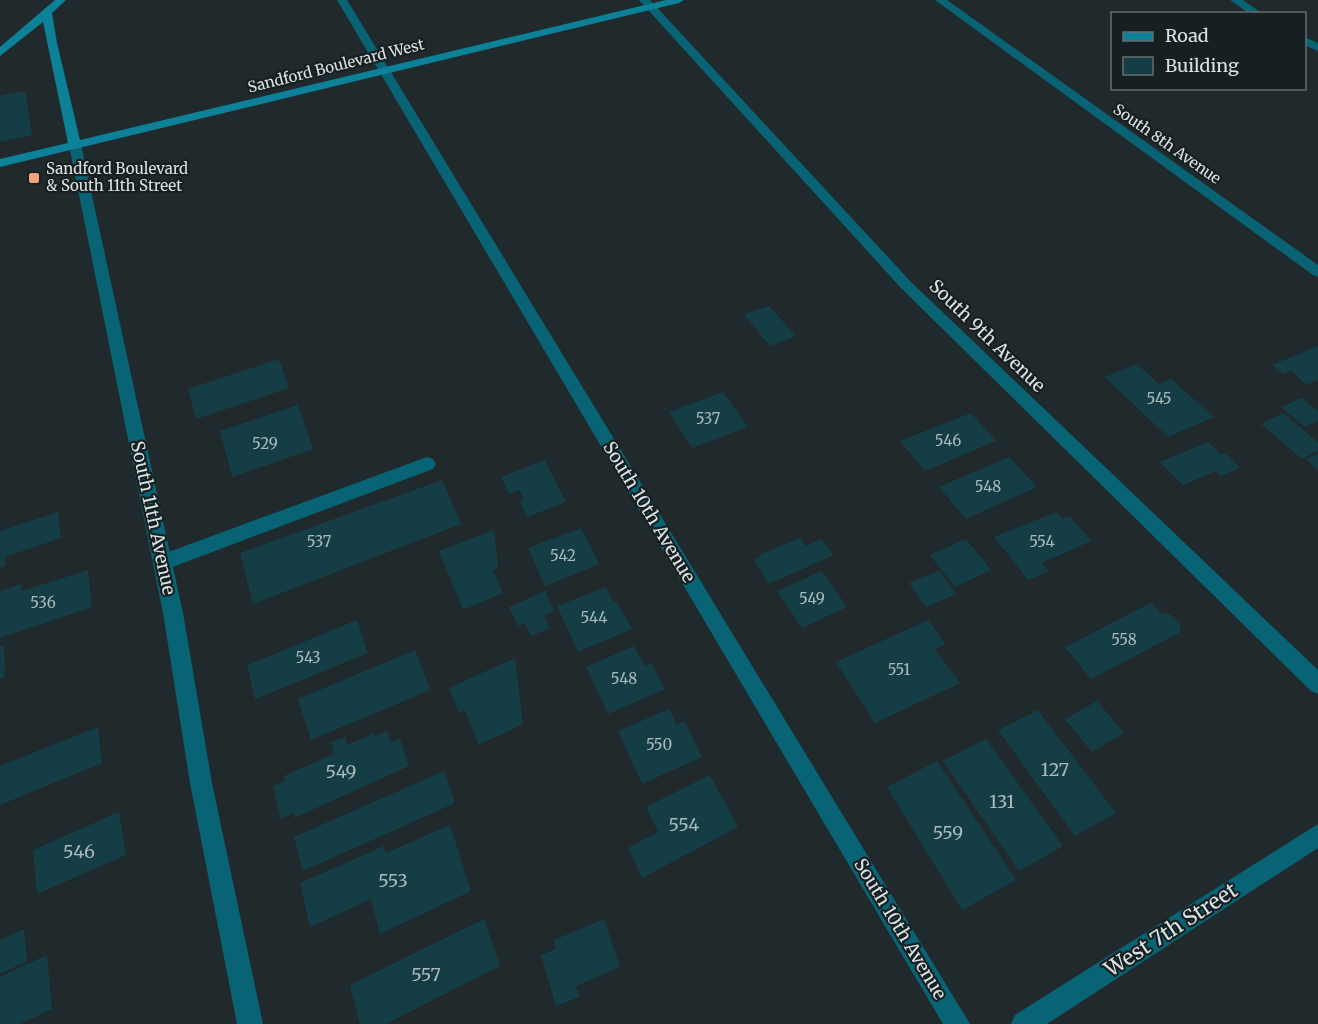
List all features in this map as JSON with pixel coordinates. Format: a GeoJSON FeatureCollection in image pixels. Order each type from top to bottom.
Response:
{"type":"FeatureCollection","features":[{"type":"Feature","properties":{"kind":"street"},"geometry":{"type":"LineString","coordinates":[[0,53],[61,0]]}},
{"type":"Feature","properties":{"kind":"street","name":"South 10th Avenue"},"geometry":{"type":"LineString","coordinates":[[342,0],[957,1024]]}},
{"type":"Feature","properties":{"kind":"street","name":"Sandford Boulevard West"},"geometry":{"type":"LineString","coordinates":[[0,163],[384,71],[648,3],[679,0]]}},
{"type":"Feature","properties":{"kind":"street","name":"South 8th Avenue"},"geometry":{"type":"LineString","coordinates":[[940,0],[1318,272]]}},
{"type":"Feature","properties":{"kind":"street"},"geometry":{"type":"LineString","coordinates":[[1235,0],[1255,12]]}},
{"type":"Feature","properties":{"kind":"street","name":"South 9th Avenue"},"geometry":{"type":"LineString","coordinates":[[648,3],[906,285],[1318,684]]}},
{"type":"Feature","properties":{"kind":"street","name":"South 11th Avenue"},"geometry":{"type":"LineString","coordinates":[[47,13],[51,43],[75,145],[162,563],[201,783],[250,1024]]}},
{"type":"Feature","properties":{"kind":"street"},"geometry":{"type":"LineString","coordinates":[[162,563],[428,464]]}},
{"type":"Feature","properties":{"kind":"street","name":"West 7th Street"},"geometry":{"type":"LineString","coordinates":[[1024,1024],[1318,835]]}},
{"type":"Feature","properties":{"kind":"building"},"geometry":{"type":"Polygon","coordinates":[[[25,91],[32,135],[0,142],[0,96],[25,91]]]}},
{"type":"Feature","properties":{"kind":"building"},"geometry":{"type":"Polygon","coordinates":[[[769,306],[796,336],[770,346],[744,314],[769,306]]]}},
{"type":"Feature","properties":{"kind":"building"},"geometry":{"type":"Polygon","coordinates":[[[1318,346],[1318,380],[1307,385],[1291,371],[1283,374],[1272,365],[1318,346]]]}},
{"type":"Feature","properties":{"kind":"building"},"geometry":{"type":"Polygon","coordinates":[[[279,359],[289,388],[196,419],[188,389],[279,359]]]}},
{"type":"Feature","properties":{"kind":"building"},"geometry":{"type":"Polygon","coordinates":[[[1137,364],[1159,384],[1171,379],[1214,417],[1168,437],[1105,377],[1137,364]]]}},
{"type":"Feature","properties":{"kind":"building"},"geometry":{"type":"Polygon","coordinates":[[[723,392],[748,427],[692,448],[669,412],[723,392]]]}},
{"type":"Feature","properties":{"kind":"building"},"geometry":{"type":"Polygon","coordinates":[[[1302,398],[1318,411],[1318,421],[1305,427],[1281,407],[1302,398]]]}},
{"type":"Feature","properties":{"kind":"building"},"geometry":{"type":"Polygon","coordinates":[[[298,405],[313,449],[232,477],[220,431],[298,405]]]}},
{"type":"Feature","properties":{"kind":"building"},"geometry":{"type":"Polygon","coordinates":[[[971,413],[996,441],[925,471],[900,441],[971,413]]]}},
{"type":"Feature","properties":{"kind":"building"},"geometry":{"type":"Polygon","coordinates":[[[1283,413],[1318,442],[1318,451],[1302,459],[1261,424],[1283,413]]]}},
{"type":"Feature","properties":{"kind":"building"},"geometry":{"type":"Polygon","coordinates":[[[1208,442],[1221,455],[1225,453],[1240,468],[1221,476],[1216,471],[1183,485],[1160,462],[1208,442]]]}},
{"type":"Feature","properties":{"kind":"building"},"geometry":{"type":"Polygon","coordinates":[[[1318,454],[1318,470],[1306,459],[1318,454]]]}},
{"type":"Feature","properties":{"kind":"building"},"geometry":{"type":"Polygon","coordinates":[[[1009,457],[1037,487],[966,519],[939,487],[1009,457]]]}},
{"type":"Feature","properties":{"kind":"building"},"geometry":{"type":"Polygon","coordinates":[[[545,460],[566,502],[527,517],[519,500],[524,499],[519,490],[509,494],[501,477],[545,460]]]}},
{"type":"Feature","properties":{"kind":"building"},"geometry":{"type":"Polygon","coordinates":[[[442,480],[461,524],[253,604],[240,553],[442,480]]]}},
{"type":"Feature","properties":{"kind":"building"},"geometry":{"type":"Polygon","coordinates":[[[58,512],[61,538],[5,557],[6,566],[0,568],[0,531],[58,512]]]}},
{"type":"Feature","properties":{"kind":"building"},"geometry":{"type":"Polygon","coordinates":[[[1056,512],[1063,519],[1070,516],[1091,541],[1042,563],[1049,571],[1028,580],[994,537],[1056,512]]]}},
{"type":"Feature","properties":{"kind":"building"},"geometry":{"type":"Polygon","coordinates":[[[581,528],[599,564],[545,586],[528,548],[581,528]]]}},
{"type":"Feature","properties":{"kind":"building"},"geometry":{"type":"Polygon","coordinates":[[[494,530],[498,568],[493,570],[503,593],[463,610],[439,551],[494,530]]]}},
{"type":"Feature","properties":{"kind":"building"},"geometry":{"type":"Polygon","coordinates":[[[800,538],[806,546],[822,539],[834,555],[769,584],[754,560],[761,557],[759,555],[800,538]]]}},
{"type":"Feature","properties":{"kind":"building"},"geometry":{"type":"Polygon","coordinates":[[[966,539],[991,570],[955,587],[930,555],[966,539]]]}},
{"type":"Feature","properties":{"kind":"building"},"geometry":{"type":"Polygon","coordinates":[[[88,570],[92,607],[0,638],[0,591],[21,584],[22,591],[88,570]]]}},
{"type":"Feature","properties":{"kind":"building"},"geometry":{"type":"Polygon","coordinates":[[[822,571],[847,607],[802,628],[777,591],[822,571]]]}},
{"type":"Feature","properties":{"kind":"building"},"geometry":{"type":"Polygon","coordinates":[[[939,571],[956,594],[926,607],[909,583],[939,571]]]}},
{"type":"Feature","properties":{"kind":"building"},"geometry":{"type":"Polygon","coordinates":[[[606,587],[632,629],[578,652],[557,606],[606,587]]]}},
{"type":"Feature","properties":{"kind":"building"},"geometry":{"type":"Polygon","coordinates":[[[545,591],[554,611],[544,615],[550,628],[531,636],[525,623],[518,626],[509,607],[545,591]]]}},
{"type":"Feature","properties":{"kind":"building"},"geometry":{"type":"Polygon","coordinates":[[[1151,603],[1162,614],[1169,614],[1181,624],[1179,633],[1091,679],[1065,647],[1151,603]]]}},
{"type":"Feature","properties":{"kind":"building"},"geometry":{"type":"Polygon","coordinates":[[[357,620],[368,653],[255,699],[247,665],[357,620]]]}},
{"type":"Feature","properties":{"kind":"building"},"geometry":{"type":"Polygon","coordinates":[[[928,620],[945,644],[935,649],[960,683],[875,723],[836,662],[928,620]]]}},
{"type":"Feature","properties":{"kind":"building"},"geometry":{"type":"Polygon","coordinates":[[[4,646],[5,677],[0,679],[0,647],[4,646]]]}},
{"type":"Feature","properties":{"kind":"building"},"geometry":{"type":"Polygon","coordinates":[[[634,646],[645,666],[651,663],[665,689],[608,714],[586,667],[634,646]]]}},
{"type":"Feature","properties":{"kind":"building"},"geometry":{"type":"Polygon","coordinates":[[[415,650],[430,690],[311,740],[298,699],[415,650]]]}},
{"type":"Feature","properties":{"kind":"building"},"geometry":{"type":"Polygon","coordinates":[[[515,658],[523,724],[479,745],[465,710],[459,713],[449,688],[515,658]]]}},
{"type":"Feature","properties":{"kind":"building"},"geometry":{"type":"Polygon","coordinates":[[[1097,701],[1124,733],[1092,752],[1065,719],[1097,701]]]}},
{"type":"Feature","properties":{"kind":"building"},"geometry":{"type":"Polygon","coordinates":[[[669,709],[677,725],[684,721],[702,757],[642,784],[618,731],[669,709]]]}},
{"type":"Feature","properties":{"kind":"building"},"geometry":{"type":"Polygon","coordinates":[[[1038,710],[1116,813],[1075,836],[998,730],[1038,710]]]}},
{"type":"Feature","properties":{"kind":"building"},"geometry":{"type":"Polygon","coordinates":[[[98,727],[102,763],[0,805],[0,766],[98,727]]]}},
{"type":"Feature","properties":{"kind":"building"},"geometry":{"type":"Polygon","coordinates":[[[387,731],[391,742],[400,739],[409,766],[294,818],[293,813],[281,819],[273,786],[285,781],[284,776],[334,754],[331,742],[345,737],[347,745],[374,733],[375,736],[387,731]]]}},
{"type":"Feature","properties":{"kind":"building"},"geometry":{"type":"Polygon","coordinates":[[[986,739],[1063,846],[1019,871],[943,761],[986,739]]]}},
{"type":"Feature","properties":{"kind":"building"},"geometry":{"type":"Polygon","coordinates":[[[937,761],[1016,880],[962,910],[887,787],[937,761]]]}},
{"type":"Feature","properties":{"kind":"building"},"geometry":{"type":"Polygon","coordinates":[[[444,771],[455,803],[303,871],[294,837],[444,771]]]}},
{"type":"Feature","properties":{"kind":"building"},"geometry":{"type":"Polygon","coordinates":[[[710,775],[738,827],[642,878],[628,848],[658,832],[646,807],[710,775]]]}},
{"type":"Feature","properties":{"kind":"building"},"geometry":{"type":"Polygon","coordinates":[[[119,812],[126,855],[37,894],[33,850],[119,812]]]}},
{"type":"Feature","properties":{"kind":"building"},"geometry":{"type":"Polygon","coordinates":[[[450,825],[471,891],[380,934],[371,899],[310,927],[300,883],[384,846],[386,853],[450,825]]]}},
{"type":"Feature","properties":{"kind":"building"},"geometry":{"type":"Polygon","coordinates":[[[484,919],[500,966],[386,1024],[360,1024],[350,985],[484,919]]]}},
{"type":"Feature","properties":{"kind":"building"},"geometry":{"type":"Polygon","coordinates":[[[604,919],[620,967],[576,986],[579,997],[556,1006],[541,955],[556,949],[554,940],[604,919]]]}},
{"type":"Feature","properties":{"kind":"building"},"geometry":{"type":"Polygon","coordinates":[[[24,929],[27,961],[0,974],[0,940],[24,929]]]}},
{"type":"Feature","properties":{"kind":"building"},"geometry":{"type":"Polygon","coordinates":[[[47,955],[52,1009],[20,1024],[0,1024],[0,977],[47,955]]]}},
{"type":"Feature","properties":{"kind":"place","name":"Sandford Boulevard & South 11th Street"},"geometry":{"type":"Point","coordinates":[34,178]}}]}
